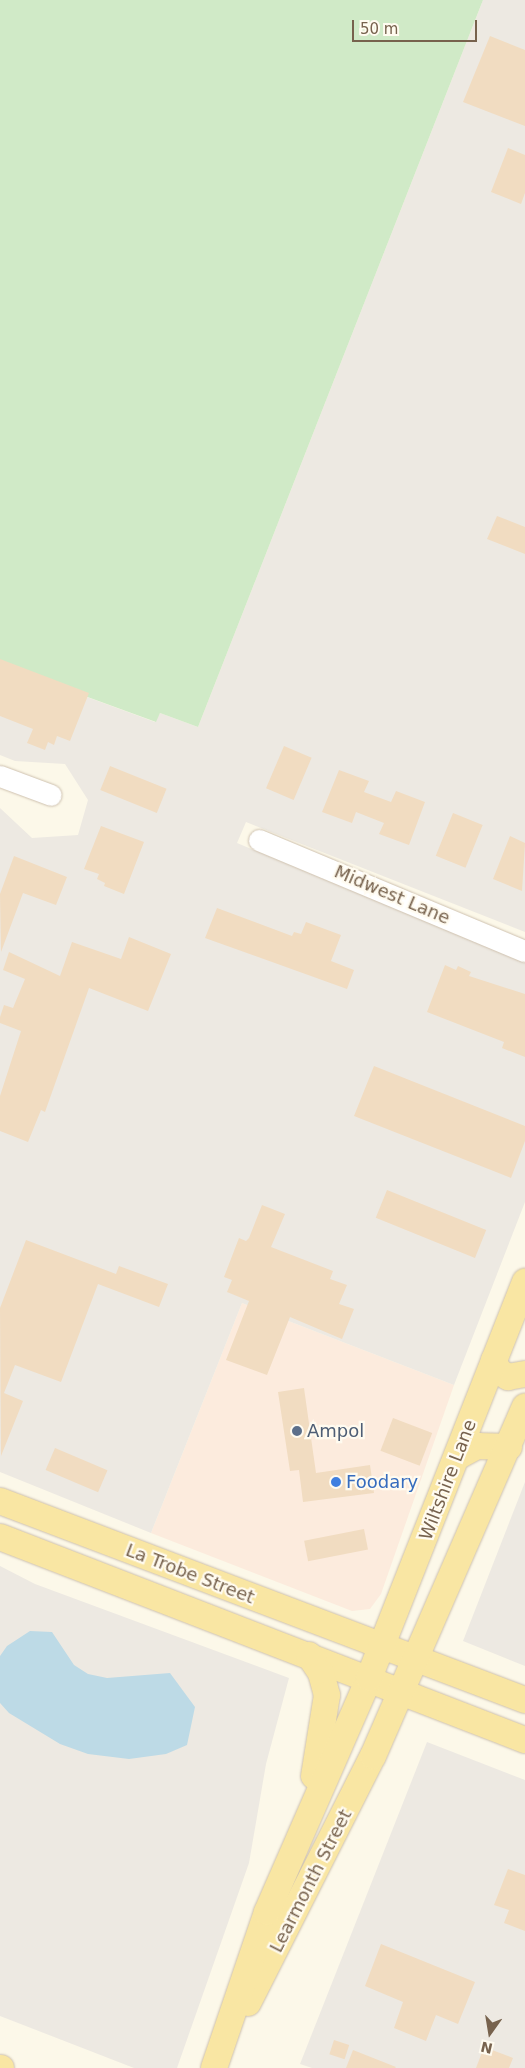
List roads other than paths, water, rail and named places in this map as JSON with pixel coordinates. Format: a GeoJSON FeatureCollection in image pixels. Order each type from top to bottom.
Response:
{"type":"FeatureCollection","features":[{"type":"Feature","properties":{"kind":"main road","name":"Wiltshire Lane"},"geometry":{"type":"LineString","coordinates":[[369,1678],[525,1282]]}},
{"type":"Feature","properties":{"kind":"main road"},"geometry":{"type":"LineString","coordinates":[[494,1360],[504,1375],[514,1378],[525,1374]]}},
{"type":"Feature","properties":{"kind":"main road"},"geometry":{"type":"LineString","coordinates":[[403,1692],[525,1406]]}},
{"type":"Feature","properties":{"kind":"main road"},"geometry":{"type":"LineString","coordinates":[[457,1457],[477,1446],[509,1447]]}},
{"type":"Feature","properties":{"kind":"main road","name":"La Trobe Street"},"geometry":{"type":"LineString","coordinates":[[0,1501],[24,1510],[122,1559],[416,1659],[525,1700]]}},
{"type":"Feature","properties":{"kind":"main road","name":"La Trobe Street"},"geometry":{"type":"LineString","coordinates":[[0,1538],[369,1678],[525,1740]]}},
{"type":"Feature","properties":{"kind":"main road"},"geometry":{"type":"LineString","coordinates":[[122,1559],[190,1611]]}},
{"type":"Feature","properties":{"kind":"main road"},"geometry":{"type":"LineString","coordinates":[[306,1822],[326,1695],[321,1673],[309,1655]]}},
{"type":"Feature","properties":{"kind":"main road","name":"Learmonth Street"},"geometry":{"type":"LineString","coordinates":[[214,2068],[258,1936],[369,1678]]}},
{"type":"Feature","properties":{"kind":"main road","name":"Learmonth Street"},"geometry":{"type":"LineString","coordinates":[[214,2068],[301,1902],[403,1692]]}},
{"type":"Feature","properties":{"kind":"street"},"geometry":{"type":"LineString","coordinates":[[0,776],[51,795]]}},
{"type":"Feature","properties":{"kind":"street","name":"Midwest Lane"},"geometry":{"type":"LineString","coordinates":[[259,840],[525,951]]}},
{"type":"Feature","properties":{"kind":"water"},"geometry":{"type":"Polygon","coordinates":[[[30,1631],[52,1632],[74,1665],[88,1674],[107,1678],[170,1673],[195,1707],[187,1745],[166,1754],[129,1759],[88,1754],[60,1744],[9,1713],[0,1703],[0,1656],[7,1646],[30,1631]]]}},
{"type":"Feature","properties":{"kind":"place","name":"Ampol"},"geometry":{"type":"Point","coordinates":[297,1431]}},
{"type":"Feature","properties":{"kind":"place","name":"Foodary"},"geometry":{"type":"Point","coordinates":[336,1482]}}]}
